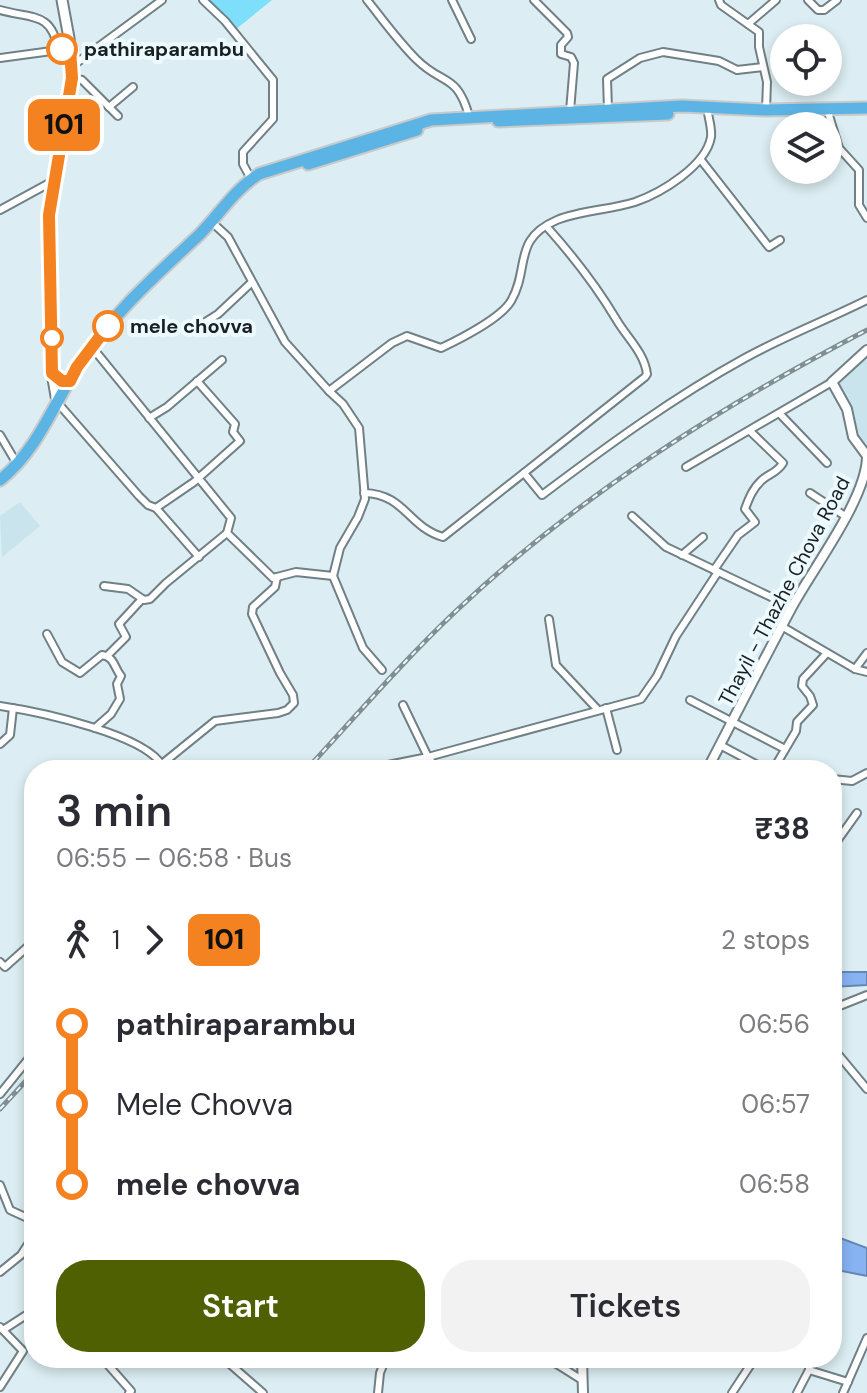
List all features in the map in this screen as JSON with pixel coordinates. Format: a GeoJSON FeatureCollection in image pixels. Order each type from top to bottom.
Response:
{"type":"FeatureCollection","features":[{"type":"Feature","properties":{"kind":"highway"},"geometry":{"type":"LineString","coordinates":[[214,224],[251,179],[280,165],[431,120],[608,109],[867,108]]}},
{"type":"Feature","properties":{"kind":"highway"},"geometry":{"type":"LineString","coordinates":[[0,480],[27,454],[70,381],[135,294],[266,177],[436,126],[707,110]]}},
{"type":"Feature","properties":{"kind":"main road"},"geometry":{"type":"LineString","coordinates":[[57,402],[52,373],[48,248],[49,215],[72,72],[62,0]]}},
{"type":"Feature","properties":{"kind":"main road"},"geometry":{"type":"LineString","coordinates":[[52,373],[62,381],[70,381]]}},
{"type":"Feature","properties":{"kind":"street"},"geometry":{"type":"LineString","coordinates":[[118,116],[72,72],[162,0]]}},
{"type":"Feature","properties":{"kind":"street"},"geometry":{"type":"LineString","coordinates":[[203,0],[225,21],[273,80],[273,119],[243,152],[242,159],[251,179]]}},
{"type":"Feature","properties":{"kind":"street"},"geometry":{"type":"LineString","coordinates":[[367,0],[414,57],[434,75],[451,81],[464,96],[469,116]]}},
{"type":"Feature","properties":{"kind":"street"},"geometry":{"type":"LineString","coordinates":[[452,0],[471,39]]}},
{"type":"Feature","properties":{"kind":"street"},"geometry":{"type":"LineString","coordinates":[[534,0],[567,33],[568,37],[561,45],[561,54],[571,57],[574,63],[570,111]]}},
{"type":"Feature","properties":{"kind":"street"},"geometry":{"type":"LineString","coordinates":[[719,0],[721,5],[759,32],[767,82],[763,110]]}},
{"type":"Feature","properties":{"kind":"street"},"geometry":{"type":"LineString","coordinates":[[748,24],[776,0]]}},
{"type":"Feature","properties":{"kind":"street"},"geometry":{"type":"LineString","coordinates":[[808,0],[818,10],[824,10],[837,0]]}},
{"type":"Feature","properties":{"kind":"street"},"geometry":{"type":"LineString","coordinates":[[0,10],[44,20],[54,31],[58,50]]}},
{"type":"Feature","properties":{"kind":"street"},"geometry":{"type":"LineString","coordinates":[[0,58],[70,49]]}},
{"type":"Feature","properties":{"kind":"street"},"geometry":{"type":"LineString","coordinates":[[608,109],[607,79],[610,75],[651,55],[663,52],[719,61],[737,70],[763,67]]}},
{"type":"Feature","properties":{"kind":"street"},"geometry":{"type":"LineString","coordinates":[[109,107],[133,87]]}},
{"type":"Feature","properties":{"kind":"street"},"geometry":{"type":"LineString","coordinates":[[827,109],[839,148],[859,170],[859,205],[867,218]]}},
{"type":"Feature","properties":{"kind":"street"},"geometry":{"type":"LineString","coordinates":[[329,391],[392,343],[407,336],[441,348],[497,316],[513,298],[526,245],[547,227],[569,216],[631,203],[649,196],[701,160],[711,136],[707,110]]}},
{"type":"Feature","properties":{"kind":"street"},"geometry":{"type":"LineString","coordinates":[[701,160],[769,247],[780,240]]}},
{"type":"Feature","properties":{"kind":"street"},"geometry":{"type":"LineString","coordinates":[[0,210],[55,180]]}},
{"type":"Feature","properties":{"kind":"street"},"geometry":{"type":"LineString","coordinates":[[214,224],[228,237],[251,283],[294,354],[343,404],[359,428],[363,506],[345,537],[333,576],[363,648],[382,670]]}},
{"type":"Feature","properties":{"kind":"street"},"geometry":{"type":"LineString","coordinates":[[364,493],[386,496],[421,526],[443,537],[647,374],[640,354],[611,310],[547,227]]}},
{"type":"Feature","properties":{"kind":"street"},"geometry":{"type":"LineString","coordinates":[[196,328],[218,314],[251,283]]}},
{"type":"Feature","properties":{"kind":"street"},"geometry":{"type":"LineString","coordinates":[[524,473],[542,495],[594,454],[742,360],[867,300]]}},
{"type":"Feature","properties":{"kind":"street"},"geometry":{"type":"LineString","coordinates":[[94,350],[231,518],[227,533],[150,599],[142,599],[128,589],[104,586]]}},
{"type":"Feature","properties":{"kind":"street"},"geometry":{"type":"LineString","coordinates":[[686,467],[832,382],[867,350]]}},
{"type":"Feature","properties":{"kind":"street"},"geometry":{"type":"LineString","coordinates":[[149,418],[157,416],[222,360]]}},
{"type":"Feature","properties":{"kind":"street"},"geometry":{"type":"LineString","coordinates":[[156,508],[198,478],[240,441],[233,432],[235,424],[197,381]]}},
{"type":"Feature","properties":{"kind":"street","name":"Thayil - Thazhe Chova Road"},"geometry":{"type":"LineString","coordinates":[[712,760],[792,607],[863,481],[867,456],[853,437],[847,409],[832,382]]}},
{"type":"Feature","properties":{"kind":"street"},"geometry":{"type":"LineString","coordinates":[[57,402],[139,496],[156,508],[199,557]]}},
{"type":"Feature","properties":{"kind":"street"},"geometry":{"type":"LineString","coordinates":[[780,414],[827,463]]}},
{"type":"Feature","properties":{"kind":"street"},"geometry":{"type":"LineString","coordinates":[[413,760],[645,696],[676,636],[738,535],[755,522],[755,518],[745,509],[754,489],[780,469],[783,463],[750,431]]}},
{"type":"Feature","properties":{"kind":"street"},"geometry":{"type":"LineString","coordinates":[[0,435],[17,464]]}},
{"type":"Feature","properties":{"kind":"street"},"geometry":{"type":"LineString","coordinates":[[810,493],[845,516]]}},
{"type":"Feature","properties":{"kind":"street"},"geometry":{"type":"LineString","coordinates":[[632,516],[666,547],[792,607]]}},
{"type":"Feature","properties":{"kind":"street"},"geometry":{"type":"LineString","coordinates":[[227,533],[269,576],[296,572],[333,576]]}},
{"type":"Feature","properties":{"kind":"street"},"geometry":{"type":"LineString","coordinates":[[682,555],[703,537]]}},
{"type":"Feature","properties":{"kind":"street"},"geometry":{"type":"LineString","coordinates":[[171,760],[215,721],[278,713],[294,703],[293,695],[252,614],[253,607],[275,587],[277,577]]}},
{"type":"Feature","properties":{"kind":"street"},"geometry":{"type":"LineString","coordinates":[[107,656],[126,637],[119,624],[142,599]]}},
{"type":"Feature","properties":{"kind":"street"},"geometry":{"type":"LineString","coordinates":[[549,619],[556,665],[602,709],[617,750]]}},
{"type":"Feature","properties":{"kind":"street"},"geometry":{"type":"LineString","coordinates":[[783,627],[855,669],[867,672]]}},
{"type":"Feature","properties":{"kind":"street"},"geometry":{"type":"LineString","coordinates":[[47,634],[62,662],[80,673],[99,656],[107,656],[121,676],[117,684],[120,699],[111,714],[95,728]]}},
{"type":"Feature","properties":{"kind":"street"},"geometry":{"type":"LineString","coordinates":[[779,760],[796,731],[797,722],[813,705],[802,686],[803,679],[827,653]]}},
{"type":"Feature","properties":{"kind":"street"},"geometry":{"type":"LineString","coordinates":[[855,669],[867,653]]}},
{"type":"Feature","properties":{"kind":"street"},"geometry":{"type":"LineString","coordinates":[[690,700],[785,749]]}},
{"type":"Feature","properties":{"kind":"street"},"geometry":{"type":"LineString","coordinates":[[403,705],[430,760]]}},
{"type":"Feature","properties":{"kind":"street"},"geometry":{"type":"LineString","coordinates":[[0,706],[33,710],[95,728],[129,741],[154,760]]}},
{"type":"Feature","properties":{"kind":"street"},"geometry":{"type":"LineString","coordinates":[[0,744],[10,735],[13,708]]}},
{"type":"Feature","properties":{"kind":"street"},"geometry":{"type":"LineString","coordinates":[[720,745],[748,760]]}},
{"type":"Feature","properties":{"kind":"street"},"geometry":{"type":"LineString","coordinates":[[842,780],[852,781],[867,773]]}},
{"type":"Feature","properties":{"kind":"street"},"geometry":{"type":"LineString","coordinates":[[842,834],[857,813]]}},
{"type":"Feature","properties":{"kind":"street"},"geometry":{"type":"LineString","coordinates":[[0,962],[5,967],[24,950]]}},
{"type":"Feature","properties":{"kind":"street"},"geometry":{"type":"LineString","coordinates":[[842,1005],[867,995]]}},
{"type":"Feature","properties":{"kind":"street"},"geometry":{"type":"LineString","coordinates":[[842,1059],[867,1089]]}},
{"type":"Feature","properties":{"kind":"street"},"geometry":{"type":"LineString","coordinates":[[0,1094],[24,1064]]}},
{"type":"Feature","properties":{"kind":"street"},"geometry":{"type":"LineString","coordinates":[[0,1185],[6,1211],[24,1217]]}},
{"type":"Feature","properties":{"kind":"street"},"geometry":{"type":"LineString","coordinates":[[0,1272],[24,1250]]}},
{"type":"Feature","properties":{"kind":"street"},"geometry":{"type":"LineString","coordinates":[[0,1387],[23,1351],[1,1328],[24,1315]]}},
{"type":"Feature","properties":{"kind":"street"},"geometry":{"type":"LineString","coordinates":[[843,1393],[867,1338]]}},
{"type":"Feature","properties":{"kind":"street"},"geometry":{"type":"LineString","coordinates":[[111,1368],[131,1391],[129,1393]]}},
{"type":"Feature","properties":{"kind":"street"},"geometry":{"type":"LineString","coordinates":[[240,1368],[263,1393]]}},
{"type":"Feature","properties":{"kind":"street"},"geometry":{"type":"LineString","coordinates":[[379,1392],[382,1368]]}},
{"type":"Feature","properties":{"kind":"street"},"geometry":{"type":"LineString","coordinates":[[563,1368],[582,1380]]}},
{"type":"Feature","properties":{"kind":"street"},"geometry":{"type":"LineString","coordinates":[[582,1368],[583,1393]]}},
{"type":"Feature","properties":{"kind":"street"},"geometry":{"type":"LineString","coordinates":[[732,1393],[748,1368]]}},
{"type":"Feature","properties":{"kind":"street"},"geometry":{"type":"LineString","coordinates":[[797,1393],[809,1370],[848,1382]]}},
{"type":"Feature","properties":{"kind":"shaded area"},"geometry":{"type":"Polygon","coordinates":[[[208,0],[272,0],[235,30],[208,0]]]}},
{"type":"Feature","properties":{"kind":"shaded area"},"geometry":{"type":"Polygon","coordinates":[[[867,356],[867,446],[855,433],[854,412],[838,385],[867,356]]]}},
{"type":"Feature","properties":{"kind":"shaded area"},"geometry":{"type":"Polygon","coordinates":[[[20,502],[40,526],[2,557],[0,516],[20,502]]]}},
{"type":"Feature","properties":{"kind":"shaded area"},"geometry":{"type":"Polygon","coordinates":[[[842,972],[867,972],[867,985],[842,986],[842,972]]]}},
{"type":"Feature","properties":{"kind":"shaded area"},"geometry":{"type":"Polygon","coordinates":[[[842,1239],[867,1248],[867,1276],[842,1271],[842,1239]]]}},
{"type":"Feature","properties":{"kind":"railway"},"geometry":{"type":"LineString","coordinates":[[315,760],[436,630],[551,529],[705,422],[867,330]]}},
{"type":"Feature","properties":{"kind":"railway"},"geometry":{"type":"LineString","coordinates":[[0,1109],[24,1083]]}},
{"type":"Feature","properties":{"kind":"bus line","name":"101"},"geometry":{"type":"LineString","coordinates":[[62,49],[70,49],[72,78],[49,215],[52,373],[62,381],[70,381],[108,326]]}},
{"type":"Feature","properties":{"kind":"place","name":"pathiraparambu"},"geometry":{"type":"Point","coordinates":[62,49]}},
{"type":"Feature","properties":{"kind":"place","name":"mele chovva"},"geometry":{"type":"Point","coordinates":[108,326]}}]}
